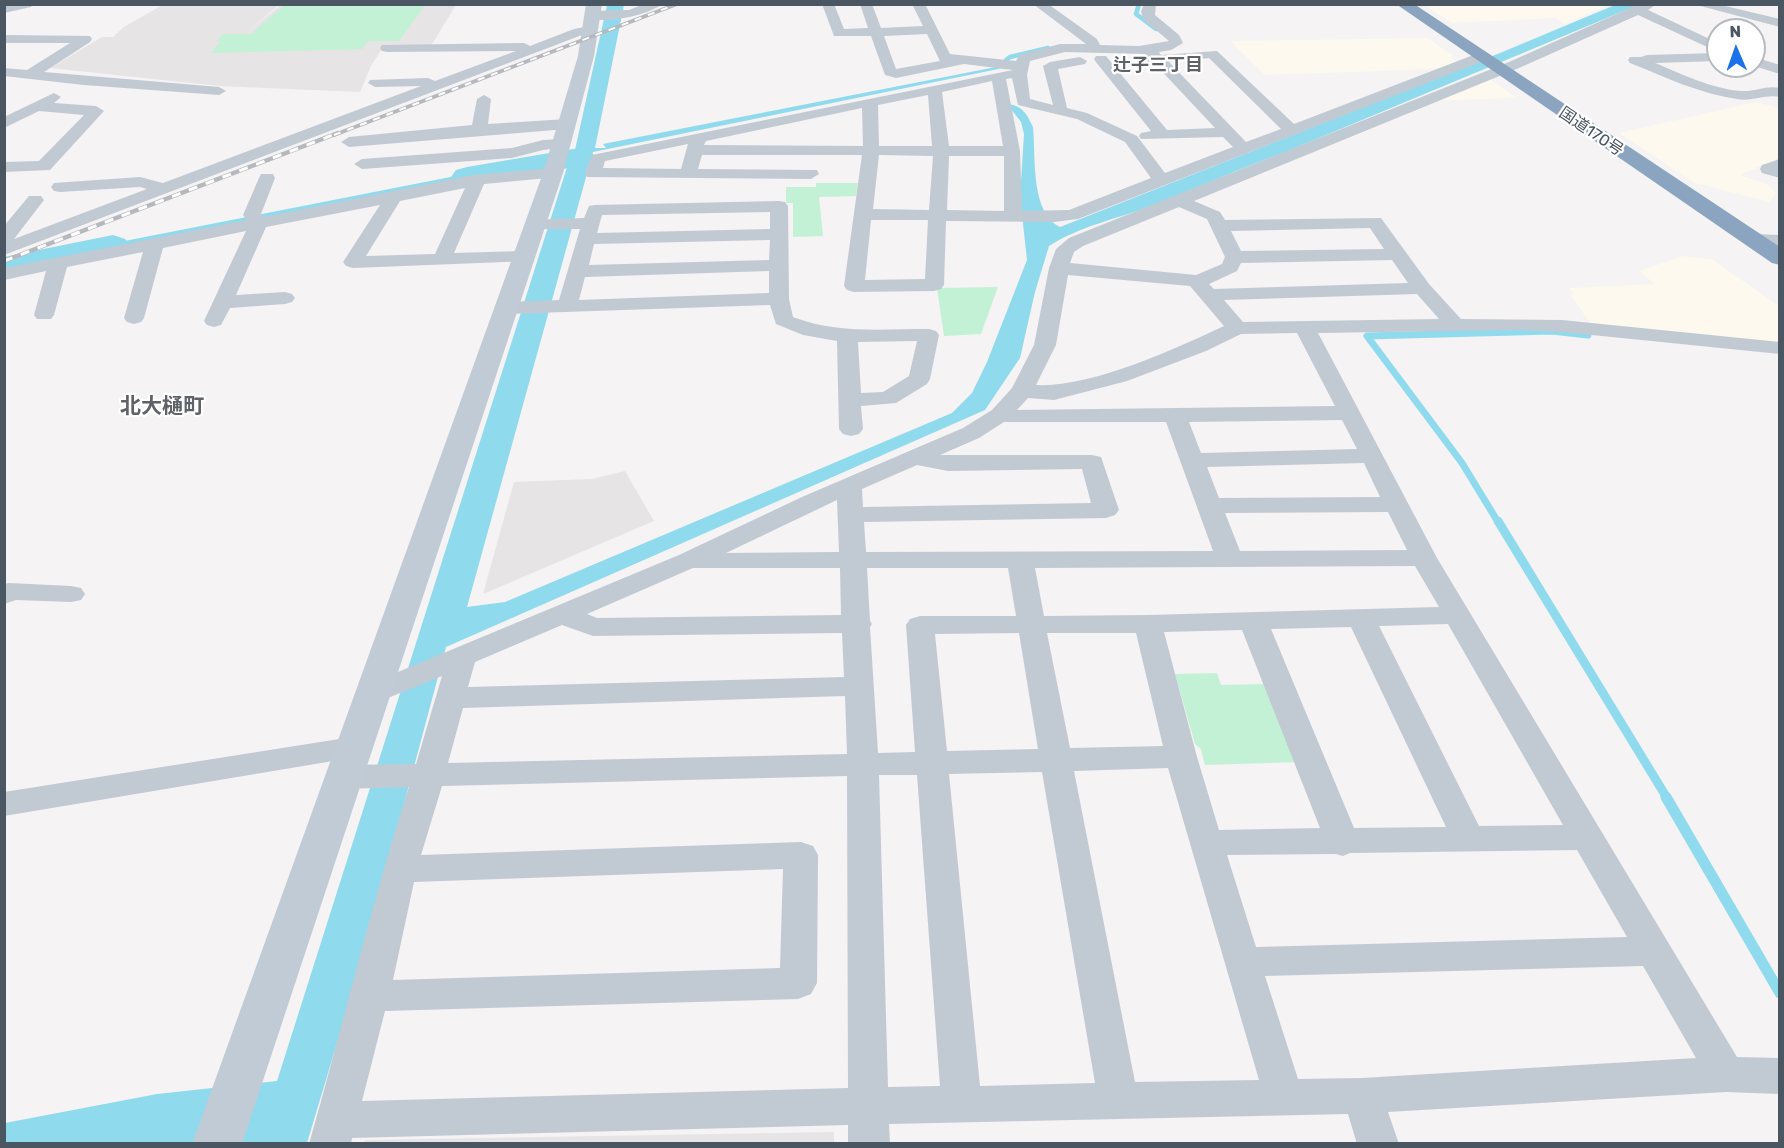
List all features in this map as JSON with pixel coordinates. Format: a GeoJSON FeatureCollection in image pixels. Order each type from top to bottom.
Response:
{"type":"FeatureCollection","features":[{"type":"Feature","properties":{"kind":"highway","name":"国道170号"},"geometry":{"type":"LineString","coordinates":[[1403,4],[1779,258]]}},
{"type":"Feature","properties":{"kind":"street"},"geometry":{"type":"LineString","coordinates":[[4,9],[27,4]]}},
{"type":"Feature","properties":{"kind":"street"},"geometry":{"type":"LineString","coordinates":[[4,249],[540,47],[595,16],[631,14],[656,4]]}},
{"type":"Feature","properties":{"kind":"street"},"geometry":{"type":"LineString","coordinates":[[828,4],[839,33],[932,30]]}},
{"type":"Feature","properties":{"kind":"street"},"geometry":{"type":"LineString","coordinates":[[866,4],[890,72],[896,74],[964,59]]}},
{"type":"Feature","properties":{"kind":"street"},"geometry":{"type":"LineString","coordinates":[[918,4],[945,58],[964,59],[996,69]]}},
{"type":"Feature","properties":{"kind":"street"},"geometry":{"type":"LineString","coordinates":[[1039,4],[1092,42],[1098,53],[1163,135]]}},
{"type":"Feature","properties":{"kind":"street"},"geometry":{"type":"LineString","coordinates":[[1150,4],[1147,14],[1174,38],[1176,43],[1153,55]]}},
{"type":"Feature","properties":{"kind":"street"},"geometry":{"type":"LineString","coordinates":[[1699,4],[1779,23]]}},
{"type":"Feature","properties":{"kind":"street"},"geometry":{"type":"LineString","coordinates":[[386,688],[688,561],[850,500],[914,458],[971,433],[1000,414],[1022,391],[1045,345],[1059,268],[1065,249],[1076,242],[1500,70],[1644,7],[1706,41]]}},
{"type":"Feature","properties":{"kind":"street"},"geometry":{"type":"LineString","coordinates":[[1052,14],[1079,13]]}},
{"type":"Feature","properties":{"kind":"street"},"geometry":{"type":"LineString","coordinates":[[217,1143],[386,688],[512,308],[523,257],[540,224],[595,16]]}},
{"type":"Feature","properties":{"kind":"street"},"geometry":{"type":"LineString","coordinates":[[4,39],[85,39],[30,75]]}},
{"type":"Feature","properties":{"kind":"street"},"geometry":{"type":"LineString","coordinates":[[387,48],[540,47]]}},
{"type":"Feature","properties":{"kind":"street"},"geometry":{"type":"LineString","coordinates":[[1166,180],[1159,177],[1131,139],[1082,116],[1023,102],[1018,68],[1024,58],[1062,48],[1098,53],[1212,54],[1288,127],[1295,130]]}},
{"type":"Feature","properties":{"kind":"street"},"geometry":{"type":"LineString","coordinates":[[1059,109],[1061,106],[1050,66],[1098,53]]}},
{"type":"Feature","properties":{"kind":"street"},"geometry":{"type":"LineString","coordinates":[[1153,55],[1239,146],[1245,148]]}},
{"type":"Feature","properties":{"kind":"street"},"geometry":{"type":"LineString","coordinates":[[862,214],[1054,217],[1072,215],[1481,57]]}},
{"type":"Feature","properties":{"kind":"street"},"geometry":{"type":"LineString","coordinates":[[1706,57],[1635,60],[1700,86],[1740,96],[1776,92]]}},
{"type":"Feature","properties":{"kind":"street"},"geometry":{"type":"LineString","coordinates":[[1674,58],[1706,69]]}},
{"type":"Feature","properties":{"kind":"street"},"geometry":{"type":"LineString","coordinates":[[454,64],[490,66]]}},
{"type":"Feature","properties":{"kind":"street"},"geometry":{"type":"LineString","coordinates":[[811,174],[594,173],[598,158],[695,144],[804,116],[931,90],[996,69],[1018,68]]}},
{"type":"Feature","properties":{"kind":"street"},"geometry":{"type":"LineString","coordinates":[[996,69],[1012,151],[1016,216]]}},
{"type":"Feature","properties":{"kind":"street"},"geometry":{"type":"LineString","coordinates":[[4,72],[84,81],[219,91]]}},
{"type":"Feature","properties":{"kind":"street"},"geometry":{"type":"LineString","coordinates":[[1740,80],[1776,92]]}},
{"type":"Feature","properties":{"kind":"street"},"geometry":{"type":"LineString","coordinates":[[4,123],[84,81]]}},
{"type":"Feature","properties":{"kind":"street"},"geometry":{"type":"LineString","coordinates":[[375,83],[448,82]]}},
{"type":"Feature","properties":{"kind":"street"},"geometry":{"type":"LineString","coordinates":[[870,102],[871,151],[854,286],[934,285],[941,151],[935,93],[931,90]]}},
{"type":"Feature","properties":{"kind":"street"},"geometry":{"type":"LineString","coordinates":[[479,129],[484,99]]}},
{"type":"Feature","properties":{"kind":"street"},"geometry":{"type":"LineString","coordinates":[[4,167],[44,166],[96,111],[39,106]]}},
{"type":"Feature","properties":{"kind":"street"},"geometry":{"type":"LineString","coordinates":[[804,116],[808,119],[806,151]]}},
{"type":"Feature","properties":{"kind":"street"},"geometry":{"type":"LineString","coordinates":[[409,137],[414,118]]}},
{"type":"Feature","properties":{"kind":"street"},"geometry":{"type":"LineString","coordinates":[[349,142],[479,129],[567,124]]}},
{"type":"Feature","properties":{"kind":"street"},"geometry":{"type":"LineString","coordinates":[[1131,139],[1227,132]]}},
{"type":"Feature","properties":{"kind":"street"},"geometry":{"type":"LineString","coordinates":[[695,144],[806,151],[1012,151]]}},
{"type":"Feature","properties":{"kind":"street"},"geometry":{"type":"LineString","coordinates":[[688,174],[695,144]]}},
{"type":"Feature","properties":{"kind":"street"},"geometry":{"type":"LineString","coordinates":[[523,257],[353,262],[390,201],[374,197],[359,185],[363,162],[512,153],[543,145],[557,159]]}},
{"type":"Feature","properties":{"kind":"street"},"geometry":{"type":"LineString","coordinates":[[4,274],[155,244],[256,220],[498,176],[557,159]]}},
{"type":"Feature","properties":{"kind":"street"},"geometry":{"type":"LineString","coordinates":[[1779,164],[1768,169],[1779,173]]}},
{"type":"Feature","properties":{"kind":"street"},"geometry":{"type":"LineString","coordinates":[[214,321],[256,220],[267,178]]}},
{"type":"Feature","properties":{"kind":"street"},"geometry":{"type":"LineString","coordinates":[[442,259],[475,184],[473,180]]}},
{"type":"Feature","properties":{"kind":"street"},"geometry":{"type":"LineString","coordinates":[[60,187],[140,182],[165,189]]}},
{"type":"Feature","properties":{"kind":"street"},"geometry":{"type":"LineString","coordinates":[[4,239],[35,200]]}},
{"type":"Feature","properties":{"kind":"street"},"geometry":{"type":"LineString","coordinates":[[1180,201],[1214,216],[1221,226],[1234,257],[1230,267],[1210,278],[1202,288]]}},
{"type":"Feature","properties":{"kind":"street"},"geometry":{"type":"LineString","coordinates":[[560,306],[577,271],[585,228],[595,210],[779,206],[779,299],[783,320],[810,331],[847,336],[929,335],[919,379],[888,398],[850,400]]}},
{"type":"Feature","properties":{"kind":"street"},"geometry":{"type":"LineString","coordinates":[[1221,226],[1375,222],[1422,288],[1455,325]]}},
{"type":"Feature","properties":{"kind":"street"},"geometry":{"type":"LineString","coordinates":[[540,224],[585,228],[779,234]]}},
{"type":"Feature","properties":{"kind":"street"},"geometry":{"type":"LineString","coordinates":[[1753,240],[1779,241]]}},
{"type":"Feature","properties":{"kind":"street"},"geometry":{"type":"LineString","coordinates":[[134,318],[155,244]]}},
{"type":"Feature","properties":{"kind":"street"},"geometry":{"type":"LineString","coordinates":[[1234,257],[1397,254]]}},
{"type":"Feature","properties":{"kind":"street"},"geometry":{"type":"LineString","coordinates":[[44,315],[58,264]]}},
{"type":"Feature","properties":{"kind":"street"},"geometry":{"type":"LineString","coordinates":[[577,271],[779,265]]}},
{"type":"Feature","properties":{"kind":"street"},"geometry":{"type":"LineString","coordinates":[[1059,268],[1202,288],[1422,288]]}},
{"type":"Feature","properties":{"kind":"street"},"geometry":{"type":"LineString","coordinates":[[879,308],[880,286]]}},
{"type":"Feature","properties":{"kind":"street"},"geometry":{"type":"LineString","coordinates":[[1202,288],[1238,328]]}},
{"type":"Feature","properties":{"kind":"street"},"geometry":{"type":"LineString","coordinates":[[223,302],[285,298]]}},
{"type":"Feature","properties":{"kind":"street"},"geometry":{"type":"LineString","coordinates":[[512,308],[779,299]]}},
{"type":"Feature","properties":{"kind":"street"},"geometry":{"type":"LineString","coordinates":[[1022,391],[1054,393],[1119,376],[1238,328],[1562,326],[1779,348]]}},
{"type":"Feature","properties":{"kind":"street"},"geometry":{"type":"LineString","coordinates":[[1304,327],[1424,558],[1726,1074]]}},
{"type":"Feature","properties":{"kind":"street"},"geometry":{"type":"LineString","coordinates":[[847,336],[851,429]]}},
{"type":"Feature","properties":{"kind":"street"},"geometry":{"type":"LineString","coordinates":[[1000,414],[1017,417],[1350,413]]}},
{"type":"Feature","properties":{"kind":"street"},"geometry":{"type":"LineString","coordinates":[[1175,415],[1230,560]]}},
{"type":"Feature","properties":{"kind":"street"},"geometry":{"type":"LineString","coordinates":[[1192,460],[1371,456]]}},
{"type":"Feature","properties":{"kind":"street"},"geometry":{"type":"LineString","coordinates":[[850,500],[1106,510],[1092,462],[948,464],[914,458]]}},
{"type":"Feature","properties":{"kind":"street"},"geometry":{"type":"LineString","coordinates":[[850,500],[858,624],[863,764],[869,1125]]}},
{"type":"Feature","properties":{"kind":"street"},"geometry":{"type":"LineString","coordinates":[[1210,506],[1396,504]]}},
{"type":"Feature","properties":{"kind":"street"},"geometry":{"type":"LineString","coordinates":[[688,561],[1424,558]]}},
{"type":"Feature","properties":{"kind":"street"},"geometry":{"type":"LineString","coordinates":[[1020,561],[1118,1101]]}},
{"type":"Feature","properties":{"kind":"street"},"geometry":{"type":"LineString","coordinates":[[6,592],[71,594]]}},
{"type":"Feature","properties":{"kind":"street"},"geometry":{"type":"LineString","coordinates":[[562,614],[593,627],[858,624]]}},
{"type":"Feature","properties":{"kind":"street"},"geometry":{"type":"LineString","coordinates":[[962,1104],[920,625],[1148,624],[1457,615]]}},
{"type":"Feature","properties":{"kind":"street"},"geometry":{"type":"LineString","coordinates":[[1361,618],[1469,839]]}},
{"type":"Feature","properties":{"kind":"street"},"geometry":{"type":"LineString","coordinates":[[1253,621],[1342,843]]}},
{"type":"Feature","properties":{"kind":"street"},"geometry":{"type":"LineString","coordinates":[[1148,624],[1181,757],[1284,1098]]}},
{"type":"Feature","properties":{"kind":"street"},"geometry":{"type":"LineString","coordinates":[[459,658],[451,698],[424,776],[370,996],[333,1132],[869,1125],[962,1104],[1362,1096],[1726,1074],[1779,1076]]}},
{"type":"Feature","properties":{"kind":"street"},"geometry":{"type":"LineString","coordinates":[[451,698],[860,686]]}},
{"type":"Feature","properties":{"kind":"street"},"geometry":{"type":"LineString","coordinates":[[4,804],[355,767],[424,776],[1181,757]]}},
{"type":"Feature","properties":{"kind":"street"},"geometry":{"type":"LineString","coordinates":[[1206,843],[1342,843],[1586,837]]}},
{"type":"Feature","properties":{"kind":"street"},"geometry":{"type":"LineString","coordinates":[[370,996],[798,983],[801,855],[400,868]]}},
{"type":"Feature","properties":{"kind":"street"},"geometry":{"type":"LineString","coordinates":[[1242,962],[1655,951]]}},
{"type":"Feature","properties":{"kind":"street"},"geometry":{"type":"LineString","coordinates":[[1362,1096],[1378,1143]]}},
{"type":"Feature","properties":{"kind":"shaded area"},"geometry":{"type":"Polygon","coordinates":[[[159,5],[279,5],[246,33],[281,5],[456,5],[431,46],[383,47],[371,66],[360,92],[219,86],[50,68],[102,37],[113,37],[124,27],[161,6],[159,5]]]}},
{"type":"Feature","properties":{"kind":"shaded area"},"geometry":{"type":"Polygon","coordinates":[[[1424,5],[1608,5],[1565,24],[1556,18],[1452,23],[1424,5]]]}},
{"type":"Feature","properties":{"kind":"shaded area"},"geometry":{"type":"Polygon","coordinates":[[[1427,38],[1454,56],[1451,57],[1459,63],[1437,69],[1265,75],[1230,41],[1427,38]]]}},
{"type":"Feature","properties":{"kind":"shaded area"},"geometry":{"type":"Polygon","coordinates":[[[1489,79],[1517,98],[1430,101],[1489,79]]]}},
{"type":"Feature","properties":{"kind":"shaded area"},"geometry":{"type":"Polygon","coordinates":[[[1756,102],[1779,108],[1779,158],[1740,175],[1769,185],[1776,193],[1770,202],[1695,183],[1619,133],[1756,102]]]}},
{"type":"Feature","properties":{"kind":"shaded area"},"geometry":{"type":"Polygon","coordinates":[[[1683,256],[1713,260],[1779,306],[1779,344],[1592,326],[1570,294],[1573,294],[1569,288],[1655,284],[1639,271],[1683,256]]]}},
{"type":"Feature","properties":{"kind":"shaded area"},"geometry":{"type":"Polygon","coordinates":[[[625,471],[654,521],[483,594],[514,482],[592,479],[625,471]]]}},
{"type":"Feature","properties":{"kind":"shaded area"},"geometry":{"type":"Polygon","coordinates":[[[834,1132],[834,1144],[364,1143],[365,1140],[834,1132]]]}},
{"type":"Feature","properties":{"kind":"green space"},"geometry":{"type":"Polygon","coordinates":[[[285,5],[425,5],[399,41],[368,41],[362,49],[211,53],[221,41],[216,41],[223,34],[251,34],[285,5]]]}},
{"type":"Feature","properties":{"kind":"green space"},"geometry":{"type":"Polygon","coordinates":[[[816,183],[858,183],[856,196],[819,197],[823,236],[793,237],[793,203],[786,203],[786,187],[816,187],[816,183]]]}},
{"type":"Feature","properties":{"kind":"green space"},"geometry":{"type":"Polygon","coordinates":[[[998,287],[981,334],[944,336],[937,288],[998,287]]]}},
{"type":"Feature","properties":{"kind":"green space"},"geometry":{"type":"Polygon","coordinates":[[[1217,673],[1221,685],[1271,684],[1300,762],[1205,765],[1201,749],[1195,744],[1175,674],[1217,673]]]}},
{"type":"Feature","properties":{"kind":"water"},"geometry":{"type":"Polygon","coordinates":[[[607,5],[624,5],[595,148],[606,148],[603,144],[1001,66],[1008,67],[593,152],[467,607],[505,602],[952,413],[972,393],[987,362],[1027,260],[1020,197],[1024,134],[1021,122],[1007,104],[1017,106],[1023,111],[1033,127],[1039,197],[1050,220],[1060,227],[1500,53],[1615,5],[1638,5],[1283,153],[1061,239],[1049,246],[1035,292],[1020,358],[985,410],[446,647],[365,950],[307,1143],[5,1144],[5,1123],[157,1094],[277,1081],[569,161],[575,150],[607,5]]]}},
{"type":"Feature","properties":{"kind":"water"},"geometry":{"type":"Polygon","coordinates":[[[537,160],[535,166],[47,262],[43,257],[537,160]]]}},
{"type":"Feature","properties":{"kind":"waterway"},"geometry":{"type":"LineString","coordinates":[[1139,4],[1136,14],[1156,29]]}},
{"type":"Feature","properties":{"kind":"waterway"},"geometry":{"type":"LineString","coordinates":[[1005,67],[1006,60],[1010,57],[1048,48]]}},
{"type":"Feature","properties":{"kind":"waterway"},"geometry":{"type":"LineString","coordinates":[[467,177],[579,157]]}},
{"type":"Feature","properties":{"kind":"waterway"},"geometry":{"type":"LineString","coordinates":[[4,268],[113,246]]}},
{"type":"Feature","properties":{"kind":"waterway"},"geometry":{"type":"LineString","coordinates":[[1498,522],[1462,463],[1367,336],[1552,331],[1588,335]]}},
{"type":"Feature","properties":{"kind":"waterway"},"geometry":{"type":"LineString","coordinates":[[1498,521],[1667,798]]}},
{"type":"Feature","properties":{"kind":"waterway"},"geometry":{"type":"LineString","coordinates":[[1666,797],[1780,993]]}},
{"type":"Feature","properties":{"kind":"railway"},"geometry":{"type":"LineString","coordinates":[[334,135],[677,4]]}},
{"type":"Feature","properties":{"kind":"railway"},"geometry":{"type":"LineString","coordinates":[[4,261],[338,133]]}},
{"type":"Feature","properties":{"kind":"district","name":"辻子三丁目"},"geometry":{"type":"Point","coordinates":[1158,66]}},
{"type":"Feature","properties":{"kind":"district","name":"北大樋町"},"geometry":{"type":"Point","coordinates":[162,407]}}]}
